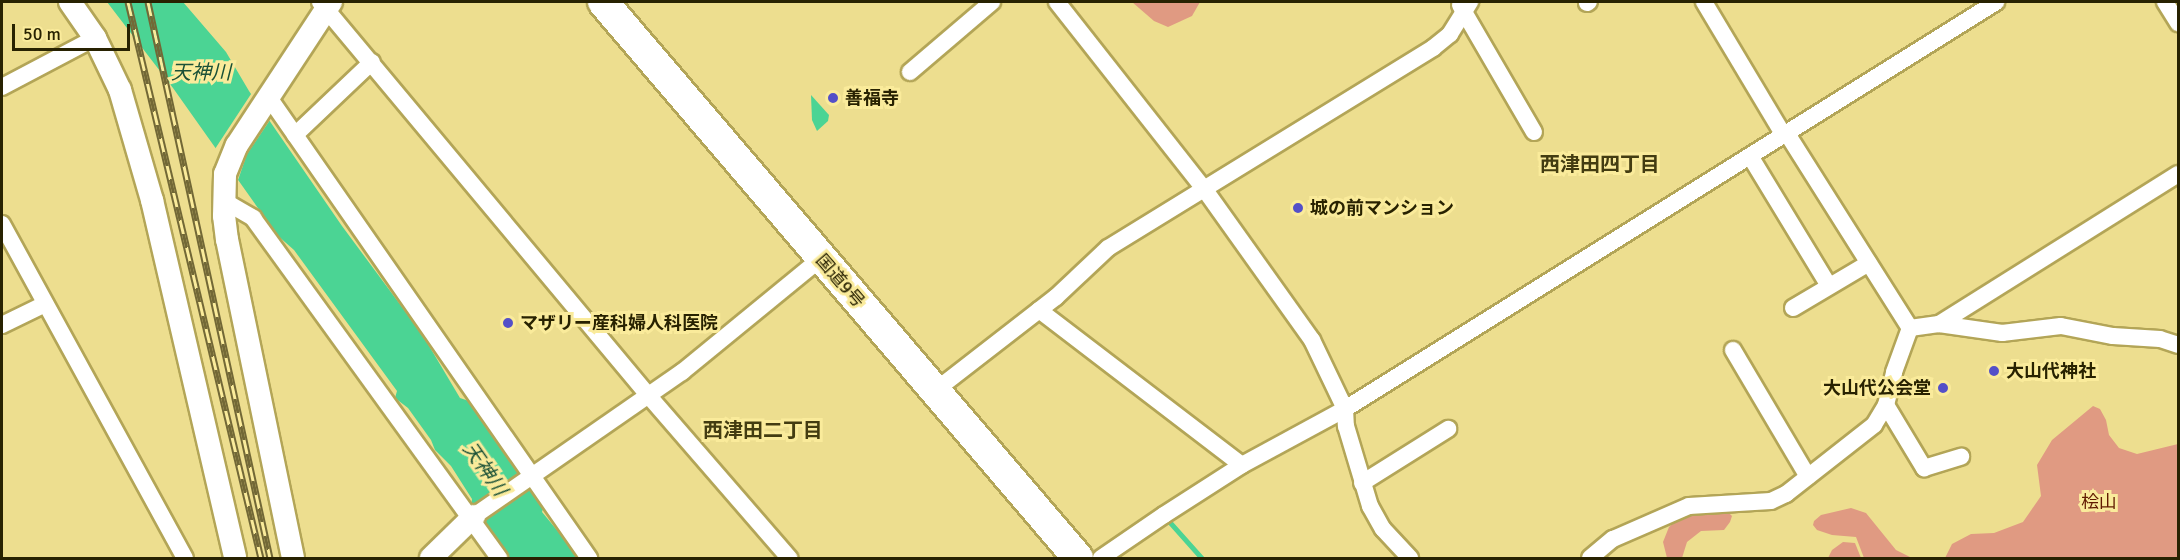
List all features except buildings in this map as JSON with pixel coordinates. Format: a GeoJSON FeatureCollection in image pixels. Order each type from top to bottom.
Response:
{"type":"FeatureCollection","features":[{"type":"Feature","properties":{"kind":"highway","name":"国道9号"},"geometry":{"type":"LineString","coordinates":[[603,2],[820,259],[936,390],[1078,558]]}},
{"type":"Feature","properties":{"kind":"street"},"geometry":{"type":"LineString","coordinates":[[70,2],[95,38],[120,90],[152,200],[235,558]]}},
{"type":"Feature","properties":{"kind":"street"},"geometry":{"type":"LineString","coordinates":[[910,72],[992,2]]}},
{"type":"Feature","properties":{"kind":"street"},"geometry":{"type":"LineString","coordinates":[[1057,2],[1205,190],[1312,340],[1345,409],[1346,426],[1362,483],[1376,519],[1410,558]]}},
{"type":"Feature","properties":{"kind":"street"},"geometry":{"type":"LineString","coordinates":[[1704,2],[1784,133],[1910,328]]}},
{"type":"Feature","properties":{"kind":"street"},"geometry":{"type":"LineString","coordinates":[[1101,558],[1242,465],[1345,409],[1996,2]]}},
{"type":"Feature","properties":{"kind":"street"},"geometry":{"type":"LineString","coordinates":[[2164,2],[2178,23]]}},
{"type":"Feature","properties":{"kind":"street"},"geometry":{"type":"LineString","coordinates":[[293,558],[227,240],[224,201],[225,174],[237,145],[325,4],[648,395],[789,558]]}},
{"type":"Feature","properties":{"kind":"street"},"geometry":{"type":"LineString","coordinates":[[936,390],[1039,310],[1108,248],[1433,48],[1450,34],[1464,5]]}},
{"type":"Feature","properties":{"kind":"street"},"geometry":{"type":"LineString","coordinates":[[1464,5],[1534,132]]}},
{"type":"Feature","properties":{"kind":"street"},"geometry":{"type":"LineString","coordinates":[[2,87],[95,38]]}},
{"type":"Feature","properties":{"kind":"street"},"geometry":{"type":"LineString","coordinates":[[295,135],[372,62]]}},
{"type":"Feature","properties":{"kind":"street"},"geometry":{"type":"LineString","coordinates":[[268,96],[530,477],[589,558]]}},
{"type":"Feature","properties":{"kind":"street"},"geometry":{"type":"LineString","coordinates":[[1750,156],[1829,286]]}},
{"type":"Feature","properties":{"kind":"street"},"geometry":{"type":"LineString","coordinates":[[1939,324],[2178,174]]}},
{"type":"Feature","properties":{"kind":"street"},"geometry":{"type":"LineString","coordinates":[[224,201],[253,218],[473,518],[499,558]]}},
{"type":"Feature","properties":{"kind":"street"},"geometry":{"type":"LineString","coordinates":[[2,224],[185,558]]}},
{"type":"Feature","properties":{"kind":"street"},"geometry":{"type":"LineString","coordinates":[[431,558],[473,518],[682,372],[820,259]]}},
{"type":"Feature","properties":{"kind":"street"},"geometry":{"type":"LineString","coordinates":[[1793,308],[1869,263]]}},
{"type":"Feature","properties":{"kind":"street"},"geometry":{"type":"LineString","coordinates":[[2,325],[45,304]]}},
{"type":"Feature","properties":{"kind":"street"},"geometry":{"type":"LineString","coordinates":[[1039,310],[1242,465]]}},
{"type":"Feature","properties":{"kind":"street"},"geometry":{"type":"LineString","coordinates":[[1910,328],[1939,324],[2002,333],[2061,326],[2113,336],[2160,339],[2178,345]]}},
{"type":"Feature","properties":{"kind":"street"},"geometry":{"type":"LineString","coordinates":[[1590,558],[1612,538],[1689,506],[1771,501],[1808,477],[1868,432],[1886,405],[1894,372],[1910,328]]}},
{"type":"Feature","properties":{"kind":"street"},"geometry":{"type":"LineString","coordinates":[[1733,350],[1808,477]]}},
{"type":"Feature","properties":{"kind":"street"},"geometry":{"type":"LineString","coordinates":[[1886,405],[1924,468],[1961,457]]}},
{"type":"Feature","properties":{"kind":"street"},"geometry":{"type":"LineString","coordinates":[[1362,483],[1448,429]]}},
{"type":"Feature","properties":{"kind":"green space"},"geometry":{"type":"Polygon","coordinates":[[[1132,2],[1200,2],[1192,16],[1168,27],[1154,21],[1132,2]]]}},
{"type":"Feature","properties":{"kind":"green space","name":"桧山"},"geometry":{"type":"Polygon","coordinates":[[[2093,406],[2100,409],[2106,420],[2109,435],[2119,448],[2137,454],[2178,444],[2178,558],[1945,558],[1952,544],[1971,534],[1994,533],[2023,522],[2041,496],[2037,465],[2052,440],[2093,406]]]}},
{"type":"Feature","properties":{"kind":"green space"},"geometry":{"type":"Polygon","coordinates":[[[1851,508],[1866,513],[1896,550],[1912,558],[1864,558],[1856,537],[1832,535],[1817,530],[1813,525],[1821,515],[1851,508]]]}},
{"type":"Feature","properties":{"kind":"green space"},"geometry":{"type":"Polygon","coordinates":[[[1706,511],[1729,513],[1732,516],[1724,530],[1701,531],[1687,542],[1682,558],[1667,558],[1663,542],[1669,527],[1678,519],[1706,511]]]}},
{"type":"Feature","properties":{"kind":"green space"},"geometry":{"type":"Polygon","coordinates":[[[1843,542],[1855,543],[1861,558],[1828,558],[1832,550],[1843,542]]]}},
{"type":"Feature","properties":{"kind":"water","name":"天神川"},"geometry":{"type":"Polygon","coordinates":[[[107,2],[183,2],[226,52],[249,91],[342,226],[422,334],[460,398],[472,402],[545,503],[542,512],[580,558],[507,558],[471,507],[472,499],[451,466],[435,450],[431,440],[408,408],[395,398],[397,391],[294,250],[277,235],[173,88],[107,2]]]}},
{"type":"Feature","properties":{"kind":"water"},"geometry":{"type":"Polygon","coordinates":[[[811,95],[829,115],[828,121],[817,131],[812,120],[811,95]]]}},
{"type":"Feature","properties":{"kind":"pier"},"geometry":{"type":"Polygon","coordinates":[[[253,91],[272,117],[247,154],[237,183],[213,152],[253,91]]]}},
{"type":"Feature","properties":{"kind":"waterway"},"geometry":{"type":"LineString","coordinates":[[1169,521],[1202,558]]}},
{"type":"Feature","properties":{"kind":"railway"},"geometry":{"type":"LineString","coordinates":[[128,2],[261,558]]}},
{"type":"Feature","properties":{"kind":"railway"},"geometry":{"type":"LineString","coordinates":[[148,2],[270,558]]}},
{"type":"Feature","properties":{"kind":"place","name":"善福寺"},"geometry":{"type":"Point","coordinates":[833,98]}},
{"type":"Feature","properties":{"kind":"place","name":"城の前マンション"},"geometry":{"type":"Point","coordinates":[1298,208]}},
{"type":"Feature","properties":{"kind":"place","name":"マザリー産科婦人科医院"},"geometry":{"type":"Point","coordinates":[508,323]}},
{"type":"Feature","properties":{"kind":"place","name":"大山代神社"},"geometry":{"type":"Point","coordinates":[1994,371]}},
{"type":"Feature","properties":{"kind":"place","name":"大山代公会堂"},"geometry":{"type":"Point","coordinates":[1943,388]}},
{"type":"Feature","properties":{"kind":"district","name":"西津田四丁目"},"geometry":{"type":"Point","coordinates":[1600,164]}},
{"type":"Feature","properties":{"kind":"district","name":"西津田二丁目"},"geometry":{"type":"Point","coordinates":[763,430]}}]}
